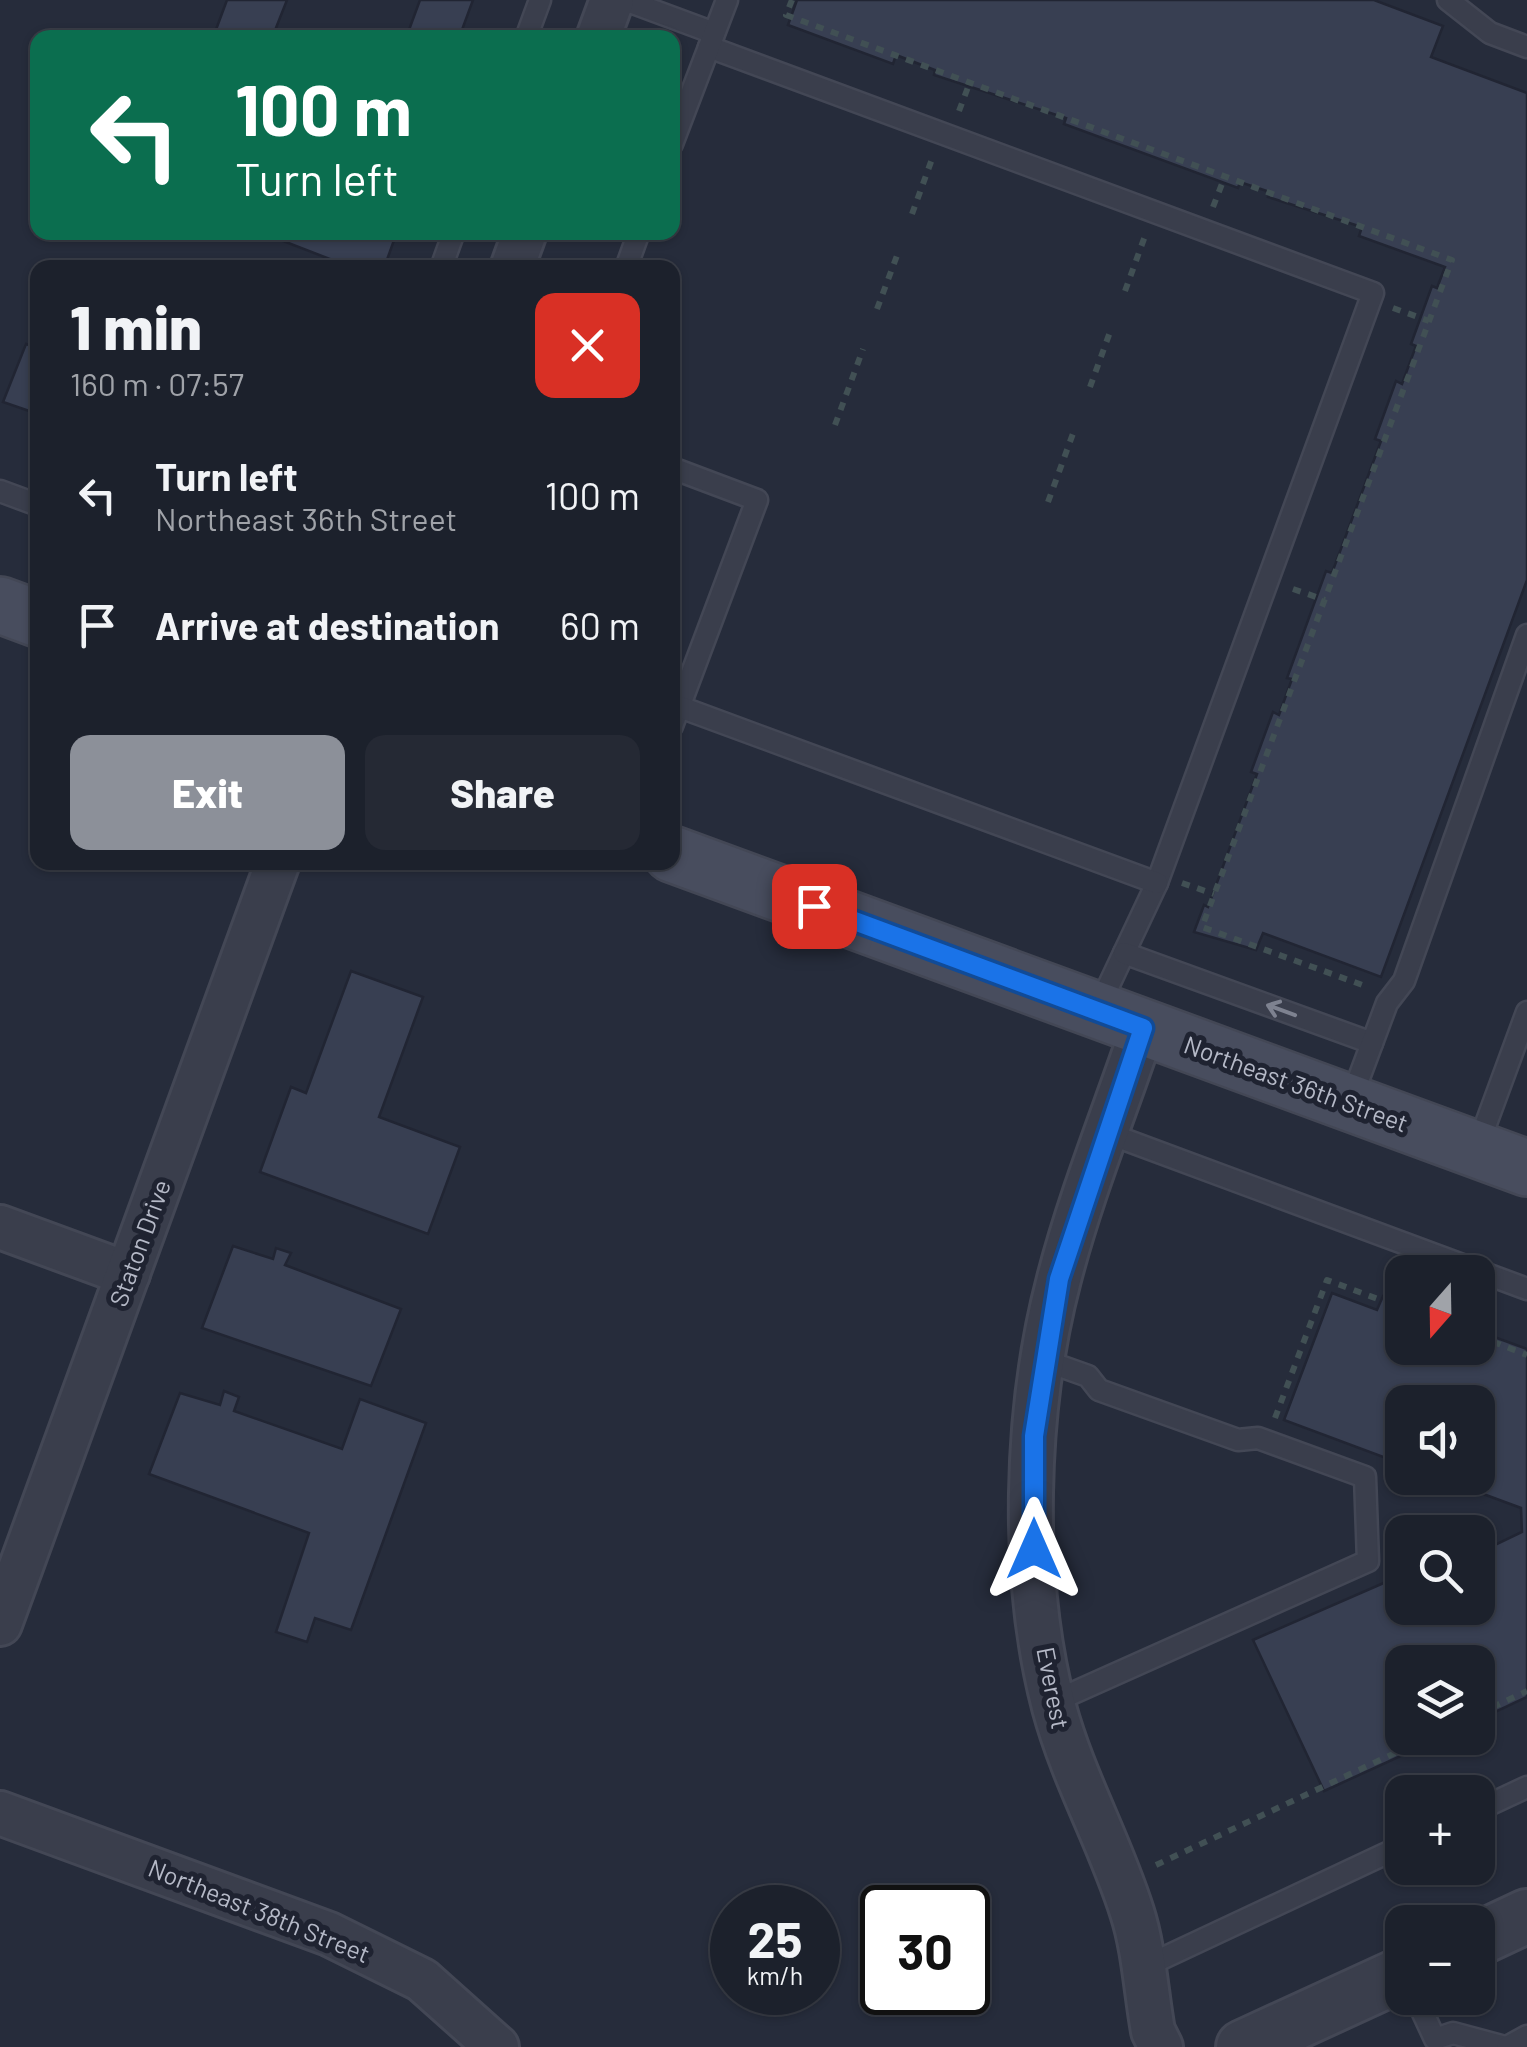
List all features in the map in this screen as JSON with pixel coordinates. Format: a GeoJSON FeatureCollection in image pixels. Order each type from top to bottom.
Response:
{"type":"FeatureCollection","features":[{"type":"Feature","properties":{"kind":"main road"},"geometry":{"type":"LineString","coordinates":[[0,605],[30,616]]}},
{"type":"Feature","properties":{"kind":"main road","name":"Northeast 36th Street"},"geometry":{"type":"LineString","coordinates":[[680,857],[1527,1168]]}},
{"type":"Feature","properties":{"kind":"street"},"geometry":{"type":"LineString","coordinates":[[601,30],[612,0]]}},
{"type":"Feature","properties":{"kind":"street","name":"Staton Drive"},"geometry":{"type":"LineString","coordinates":[[0,1624],[275,870]]}},
{"type":"Feature","properties":{"kind":"street","name":"Everest"},"geometry":{"type":"LineString","coordinates":[[1120,1019],[1107,1133],[1059,1279],[1043,1360],[1034,1436],[1035,1586],[1053,1702],[1069,1761],[1133,1913],[1153,2031],[1160,2047]]}},
{"type":"Feature","properties":{"kind":"street"},"geometry":{"type":"LineString","coordinates":[[0,1227],[128,1274]]}},
{"type":"Feature","properties":{"kind":"street","name":"Northeast 38th Street"},"geometry":{"type":"LineString","coordinates":[[0,1813],[329,1934],[422,1980],[497,2047]]}},
{"type":"Feature","properties":{"kind":"street"},"geometry":{"type":"LineString","coordinates":[[1495,1931],[1527,1916]]}},
{"type":"Feature","properties":{"kind":"street"},"geometry":{"type":"LineString","coordinates":[[1243,2047],[1385,1982]]}},
{"type":"Feature","properties":{"kind":"lane"},"geometry":{"type":"LineString","coordinates":[[529,30],[540,0]]}},
{"type":"Feature","properties":{"kind":"lane"},"geometry":{"type":"LineString","coordinates":[[625,0],[712,40],[1373,293],[1156,883],[1124,952],[1120,1019]]}},
{"type":"Feature","properties":{"kind":"lane"},"geometry":{"type":"LineString","coordinates":[[680,123],[727,0]]}},
{"type":"Feature","properties":{"kind":"lane"},"geometry":{"type":"LineString","coordinates":[[1448,0],[1490,34],[1527,48]]}},
{"type":"Feature","properties":{"kind":"lane"},"geometry":{"type":"LineString","coordinates":[[680,471],[757,500],[680,705]]}},
{"type":"Feature","properties":{"kind":"lane"},"geometry":{"type":"LineString","coordinates":[[0,491],[30,503]]}},
{"type":"Feature","properties":{"kind":"lane"},"geometry":{"type":"LineString","coordinates":[[1350,1104],[1392,996],[1404,981],[1527,635]]}},
{"type":"Feature","properties":{"kind":"lane"},"geometry":{"type":"LineString","coordinates":[[680,717],[1156,883]]}},
{"type":"Feature","properties":{"kind":"lane"},"geometry":{"type":"LineString","coordinates":[[1124,952],[1372,1043]]}},
{"type":"Feature","properties":{"kind":"lane"},"geometry":{"type":"LineString","coordinates":[[1476,1150],[1527,1012]]}},
{"type":"Feature","properties":{"kind":"lane"},"geometry":{"type":"LineString","coordinates":[[1107,1133],[1527,1289]]}},
{"type":"Feature","properties":{"kind":"lane"},"geometry":{"type":"LineString","coordinates":[[1043,1360],[1088,1376],[1099,1390],[1238,1440],[1267,1441],[1365,1477],[1368,1560],[1053,1702]]}},
{"type":"Feature","properties":{"kind":"lane"},"geometry":{"type":"LineString","coordinates":[[1495,1802],[1527,1787]]}},
{"type":"Feature","properties":{"kind":"lane"},"geometry":{"type":"LineString","coordinates":[[1142,1968],[1385,1854]]}},
{"type":"Feature","properties":{"kind":"lane"},"geometry":{"type":"LineString","coordinates":[[1420,2015],[1427,2043],[1453,2032],[1506,2047],[1527,2036]]}},
{"type":"Feature","properties":{"kind":"path"},"geometry":{"type":"LineString","coordinates":[[789,1],[786,15],[1452,260],[1202,927],[1392,996]]}},
{"type":"Feature","properties":{"kind":"path"},"geometry":{"type":"LineString","coordinates":[[955,122],[970,82]]}},
{"type":"Feature","properties":{"kind":"path"},"geometry":{"type":"LineString","coordinates":[[912,214],[932,158]]}},
{"type":"Feature","properties":{"kind":"path"},"geometry":{"type":"LineString","coordinates":[[1208,222],[1225,176]]}},
{"type":"Feature","properties":{"kind":"path"},"geometry":{"type":"LineString","coordinates":[[1124,291],[1145,235]]}},
{"type":"Feature","properties":{"kind":"path"},"geometry":{"type":"LineString","coordinates":[[878,309],[898,253]]}},
{"type":"Feature","properties":{"kind":"path"},"geometry":{"type":"LineString","coordinates":[[1090,386],[1110,332]]}},
{"type":"Feature","properties":{"kind":"path"},"geometry":{"type":"LineString","coordinates":[[835,424],[863,349]]}},
{"type":"Feature","properties":{"kind":"path"},"geometry":{"type":"LineString","coordinates":[[1048,502],[1075,428]]}},
{"type":"Feature","properties":{"kind":"path"},"geometry":{"type":"LineString","coordinates":[[1267,1441],[1327,1280],[1385,1302]]}},
{"type":"Feature","properties":{"kind":"path"},"geometry":{"type":"LineString","coordinates":[[1495,1343],[1527,1355]]}},
{"type":"Feature","properties":{"kind":"path"},"geometry":{"type":"LineString","coordinates":[[1495,1706],[1527,1690]]}},
{"type":"Feature","properties":{"kind":"path"},"geometry":{"type":"LineString","coordinates":[[1156,1865],[1392,1755]]}},
{"type":"Feature","properties":{"kind":"building"},"geometry":{"type":"Polygon","coordinates":[[[227,0],[287,0],[275,30],[216,30],[227,0]]]}},
{"type":"Feature","properties":{"kind":"building"},"geometry":{"type":"Polygon","coordinates":[[[420,0],[473,0],[462,30],[409,30],[420,0]]]}},
{"type":"Feature","properties":{"kind":"building"},"geometry":{"type":"Polygon","coordinates":[[[797,0],[1374,0],[1443,26],[1431,57],[1527,93],[1527,580],[1381,977],[1263,933],[1256,950],[1194,932],[1204,905],[1208,907],[1257,774],[1251,772],[1273,712],[1279,715],[1292,679],[1287,678],[1326,571],[1332,573],[1381,441],[1375,439],[1396,381],[1402,384],[1416,346],[1411,344],[1432,286],[1437,288],[1445,267],[1359,236],[1362,227],[1268,197],[1270,192],[1240,182],[1238,188],[1064,124],[1066,118],[934,75],[935,70],[896,55],[893,64],[788,25],[797,0]]]}},
{"type":"Feature","properties":{"kind":"building"},"geometry":{"type":"Polygon","coordinates":[[[281,240],[394,240],[387,260],[332,260],[281,240]]]}},
{"type":"Feature","properties":{"kind":"building"},"geometry":{"type":"Polygon","coordinates":[[[26,344],[30,345],[30,411],[3,402],[26,344]]]}},
{"type":"Feature","properties":{"kind":"building"},"geometry":{"type":"Polygon","coordinates":[[[351,971],[423,997],[379,1117],[460,1147],[428,1234],[260,1172],[291,1087],[306,1093],[351,971]]]}},
{"type":"Feature","properties":{"kind":"building"},"geometry":{"type":"Polygon","coordinates":[[[233,1246],[273,1259],[276,1248],[291,1253],[285,1265],[401,1309],[371,1386],[202,1328],[233,1246]]]}},
{"type":"Feature","properties":{"kind":"building"},"geometry":{"type":"Polygon","coordinates":[[[1332,1293],[1377,1310],[1385,1297],[1385,1365],[1495,1365],[1495,1337],[1527,1349],[1527,1697],[1495,1712],[1495,1645],[1385,1645],[1385,1755],[1403,1755],[1324,1791],[1253,1640],[1385,1582],[1385,1625],[1495,1625],[1495,1545],[1522,1532],[1521,1508],[1486,1495],[1495,1495],[1495,1385],[1385,1385],[1385,1458],[1284,1420],[1332,1293]]]}},
{"type":"Feature","properties":{"kind":"building"},"geometry":{"type":"Polygon","coordinates":[[[224,1391],[239,1397],[234,1411],[342,1449],[360,1399],[426,1423],[351,1630],[315,1618],[307,1642],[276,1632],[309,1533],[149,1474],[180,1393],[220,1405],[224,1391]]]}},
{"type":"Feature","properties":{"kind":"route"},"geometry":{"type":"LineString","coordinates":[[814,906],[1143,1028],[1059,1279],[1043,1360],[1034,1436],[1034,1549]]}}]}
